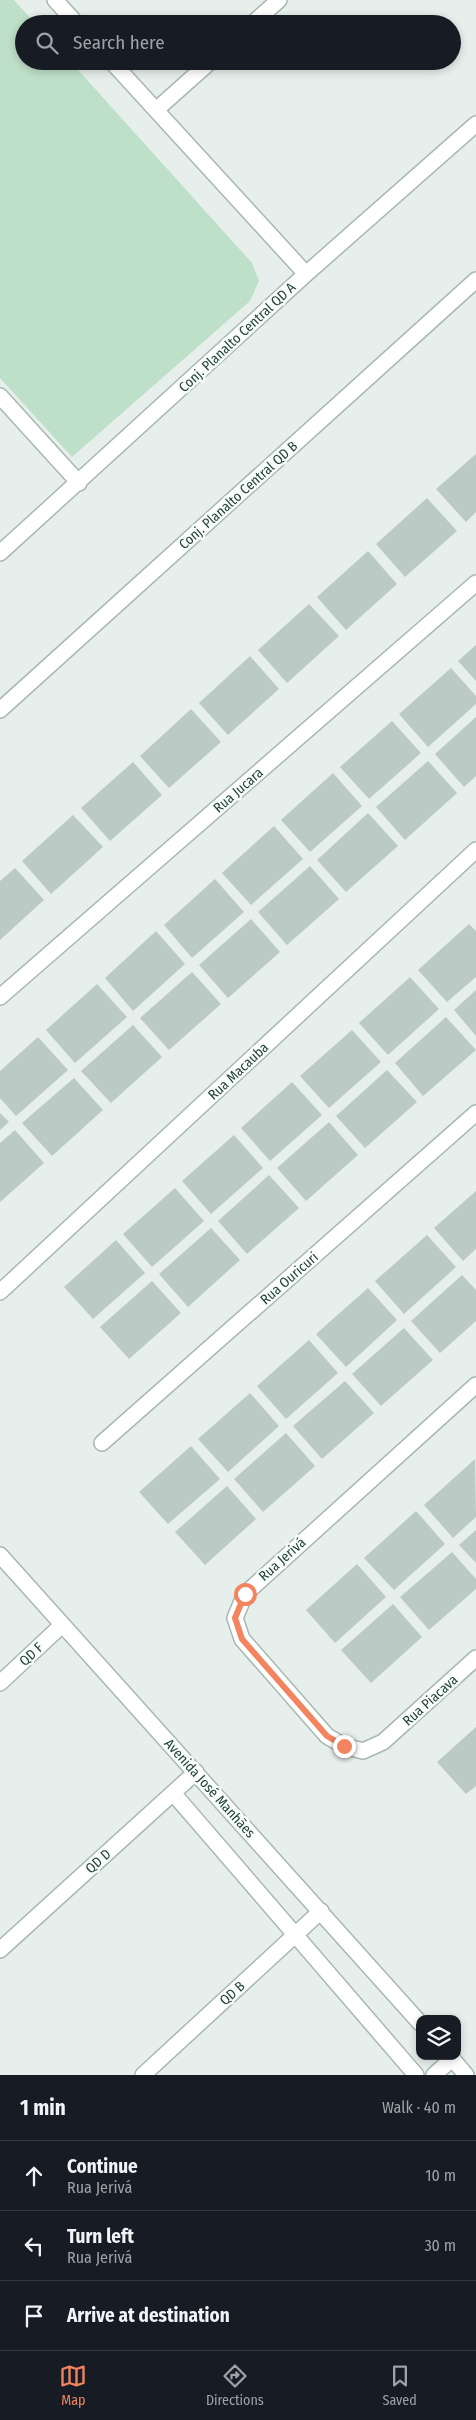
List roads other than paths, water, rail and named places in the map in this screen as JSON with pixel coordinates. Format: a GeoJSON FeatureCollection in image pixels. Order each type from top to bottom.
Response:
{"type":"FeatureCollection","features":[{"type":"Feature","properties":{"kind":"street"},"geometry":{"type":"LineString","coordinates":[[55,0],[69,15]]}},
{"type":"Feature","properties":{"kind":"street"},"geometry":{"type":"LineString","coordinates":[[262,15],[279,0]]}},
{"type":"Feature","properties":{"kind":"street"},"geometry":{"type":"LineString","coordinates":[[119,70],[306,274]]}},
{"type":"Feature","properties":{"kind":"street"},"geometry":{"type":"LineString","coordinates":[[156,110],[201,70]]}},
{"type":"Feature","properties":{"kind":"street","name":"Conj. Planalto Central QD A"},"geometry":{"type":"LineString","coordinates":[[0,553],[306,274],[476,124]]}},
{"type":"Feature","properties":{"kind":"street","name":"Conj. Planalto Central QD B"},"geometry":{"type":"LineString","coordinates":[[0,710],[476,280]]}},
{"type":"Feature","properties":{"kind":"street"},"geometry":{"type":"LineString","coordinates":[[0,396],[79,482]]}},
{"type":"Feature","properties":{"kind":"street","name":"Rua Jucara"},"geometry":{"type":"LineString","coordinates":[[0,997],[476,583]]}},
{"type":"Feature","properties":{"kind":"street","name":"Rua Macauba"},"geometry":{"type":"LineString","coordinates":[[0,1292],[476,850]]}},
{"type":"Feature","properties":{"kind":"street","name":"Rua Ouricuri"},"geometry":{"type":"LineString","coordinates":[[102,1444],[476,1113]]}},
{"type":"Feature","properties":{"kind":"street","name":"Rua Jerivá"},"geometry":{"type":"LineString","coordinates":[[383,1742],[363,1751],[344,1746],[327,1736],[242,1639],[235,1618],[245,1594],[476,1385]]}},
{"type":"Feature","properties":{"kind":"street","name":"Avenida José Manhães"},"geometry":{"type":"LineString","coordinates":[[0,1554],[416,2018]]}},
{"type":"Feature","properties":{"kind":"street","name":"QD F"},"geometry":{"type":"LineString","coordinates":[[0,1683],[62,1625]]}},
{"type":"Feature","properties":{"kind":"street","name":"Rua Piacava"},"geometry":{"type":"LineString","coordinates":[[383,1742],[476,1658]]}},
{"type":"Feature","properties":{"kind":"street","name":"QD D"},"geometry":{"type":"LineString","coordinates":[[0,1950],[196,1772]]}},
{"type":"Feature","properties":{"kind":"street"},"geometry":{"type":"LineString","coordinates":[[173,1793],[295,1937],[416,2075]]}},
{"type":"Feature","properties":{"kind":"street","name":"QD B"},"geometry":{"type":"LineString","coordinates":[[143,2075],[295,1937],[321,1911]]}},
{"type":"Feature","properties":{"kind":"street"},"geometry":{"type":"LineString","coordinates":[[434,2075],[449,2060]]}},
{"type":"Feature","properties":{"kind":"street"},"geometry":{"type":"LineString","coordinates":[[453,2060],[466,2075]]}}]}
